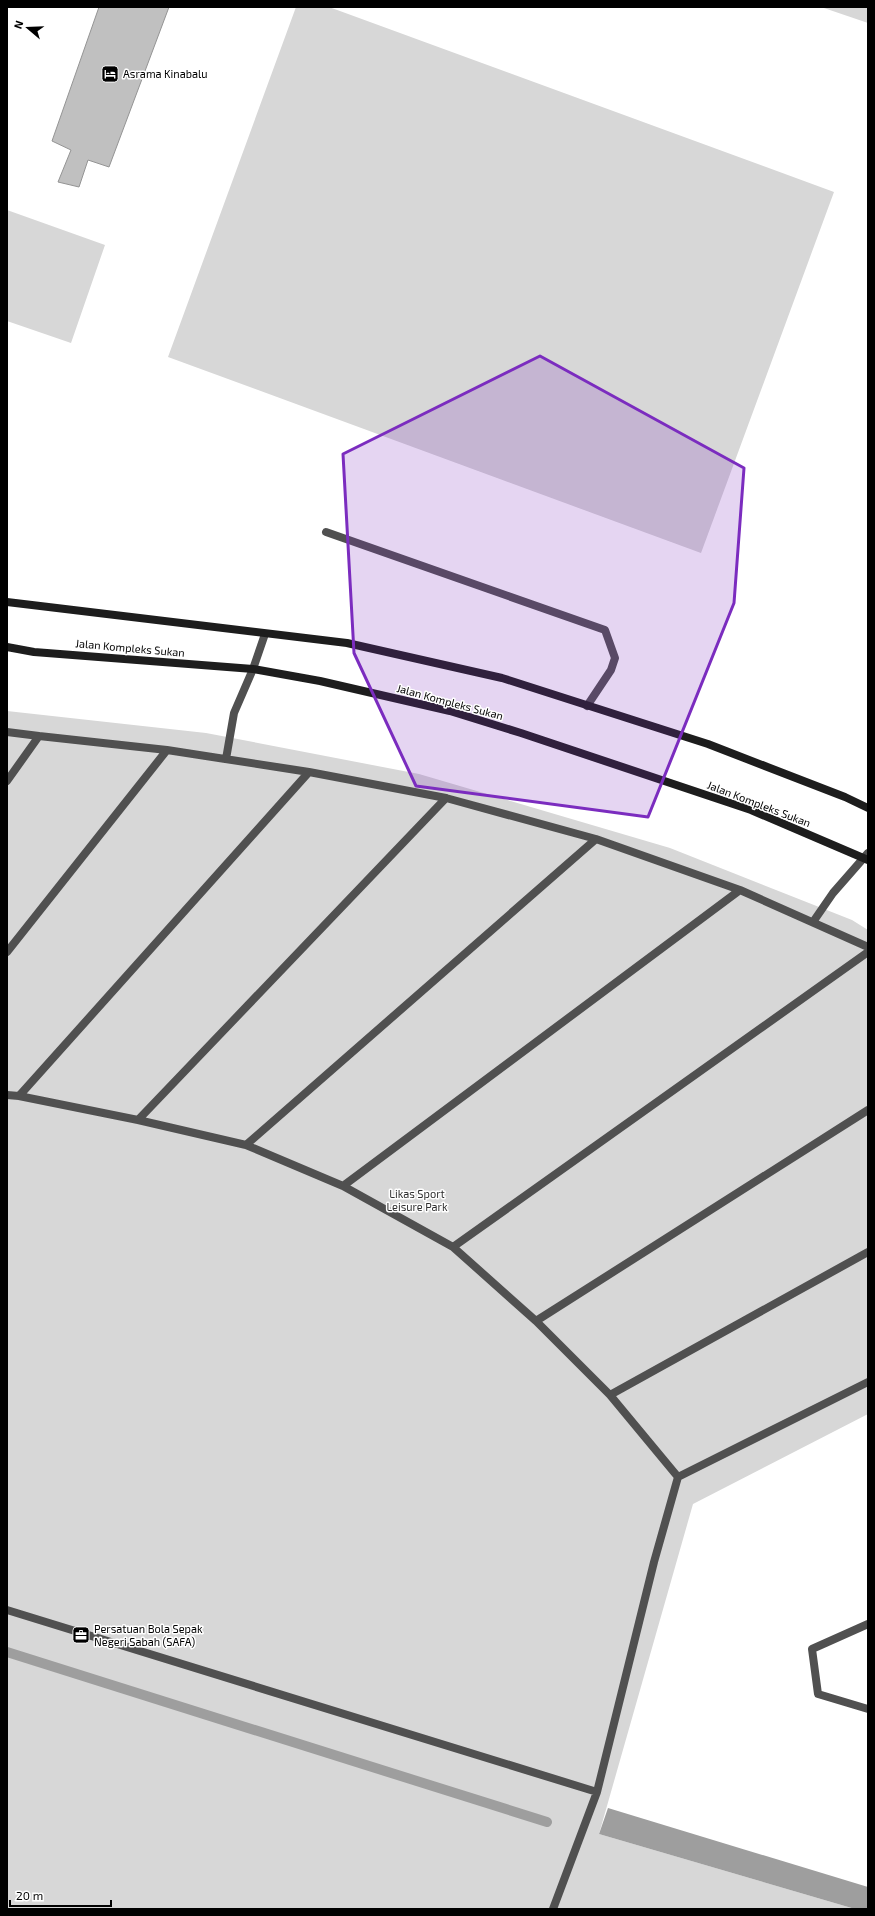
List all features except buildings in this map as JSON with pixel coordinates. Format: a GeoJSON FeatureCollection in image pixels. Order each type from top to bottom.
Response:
{"type":"FeatureCollection","features":[{"type":"Feature","properties":{"kind":"main road"},"geometry":{"type":"LineString","coordinates":[[7,602],[347,643],[502,678],[708,744],[845,797],[868,808]]}},
{"type":"Feature","properties":{"kind":"main road","name":"Jalan Kompleks Sukan"},"geometry":{"type":"LineString","coordinates":[[7,648],[34,652],[253,669],[320,681],[450,711],[521,733],[751,810],[866,857]]}},
{"type":"Feature","properties":{"kind":"lane"},"geometry":{"type":"LineString","coordinates":[[326,532],[605,630],[615,658],[611,670],[587,706]]}},
{"type":"Feature","properties":{"kind":"lane"},"geometry":{"type":"LineString","coordinates":[[226,759],[234,713],[253,669],[265,634]]}},
{"type":"Feature","properties":{"kind":"lane"},"geometry":{"type":"LineString","coordinates":[[7,732],[167,750],[309,772],[446,798],[596,839],[740,890],[868,947]]}},
{"type":"Feature","properties":{"kind":"lane"},"geometry":{"type":"LineString","coordinates":[[7,781],[40,736]]}},
{"type":"Feature","properties":{"kind":"lane"},"geometry":{"type":"LineString","coordinates":[[7,952],[167,750]]}},
{"type":"Feature","properties":{"kind":"lane"},"geometry":{"type":"LineString","coordinates":[[19,1096],[309,772]]}},
{"type":"Feature","properties":{"kind":"lane"},"geometry":{"type":"LineString","coordinates":[[138,1120],[446,798]]}},
{"type":"Feature","properties":{"kind":"lane"},"geometry":{"type":"LineString","coordinates":[[246,1145],[596,839]]}},
{"type":"Feature","properties":{"kind":"lane"},"geometry":{"type":"LineString","coordinates":[[813,922],[833,893],[866,857]]}},
{"type":"Feature","properties":{"kind":"lane"},"geometry":{"type":"LineString","coordinates":[[343,1186],[740,890]]}},
{"type":"Feature","properties":{"kind":"lane"},"geometry":{"type":"LineString","coordinates":[[453,1247],[868,952]]}},
{"type":"Feature","properties":{"kind":"lane"},"geometry":{"type":"LineString","coordinates":[[7,1096],[19,1096],[138,1120],[246,1145],[343,1186],[453,1247],[536,1321],[610,1395],[678,1477]]}},
{"type":"Feature","properties":{"kind":"lane"},"geometry":{"type":"LineString","coordinates":[[536,1321],[868,1110]]}},
{"type":"Feature","properties":{"kind":"lane"},"geometry":{"type":"LineString","coordinates":[[610,1395],[868,1252]]}},
{"type":"Feature","properties":{"kind":"lane"},"geometry":{"type":"LineString","coordinates":[[553,1909],[597,1792],[654,1562],[678,1477],[868,1382]]}},
{"type":"Feature","properties":{"kind":"lane"},"geometry":{"type":"LineString","coordinates":[[7,1610],[597,1792]]}},
{"type":"Feature","properties":{"kind":"lane"},"geometry":{"type":"LineString","coordinates":[[868,1624],[812,1649],[818,1694],[868,1709]]}},
{"type":"Feature","properties":{"kind":"highlighted area"},"geometry":{"type":"Polygon","coordinates":[[[540,356],[744,468],[734,603],[648,817],[416,786],[354,653],[343,454],[540,356]]]}},
{"type":"Feature","properties":{"kind":"green space"},"geometry":{"type":"Polygon","coordinates":[[[296,7],[329,7],[834,192],[701,553],[168,357],[296,7]]]}},
{"type":"Feature","properties":{"kind":"green space"},"geometry":{"type":"Polygon","coordinates":[[[821,7],[868,7],[868,23],[821,7]]]}},
{"type":"Feature","properties":{"kind":"green space"},"geometry":{"type":"Polygon","coordinates":[[[7,210],[105,245],[71,343],[7,321],[7,210]]]}},
{"type":"Feature","properties":{"kind":"green space","name":"Likas Sport Leisure Park"},"geometry":{"type":"Polygon","coordinates":[[[7,711],[206,733],[419,774],[670,848],[852,920],[868,930],[868,1414],[693,1504],[599,1834],[855,1909],[7,1909],[7,711]]]}},
{"type":"Feature","properties":{"kind":"shaded area"},"geometry":{"type":"Polygon","coordinates":[[[608,1808],[868,1887],[868,1909],[855,1909],[599,1834],[608,1808]]]}},
{"type":"Feature","properties":{"kind":"waterway"},"geometry":{"type":"LineString","coordinates":[[7,1652],[547,1822]]}},
{"type":"Feature","properties":{"kind":"place","name":"Asrama Kinabalu"},"geometry":{"type":"Point","coordinates":[110,74]}},
{"type":"Feature","properties":{"kind":"place","name":"Persatuan Bola Sepak Negeri Sabah (SAFA)"},"geometry":{"type":"Point","coordinates":[81,1635]}}]}
